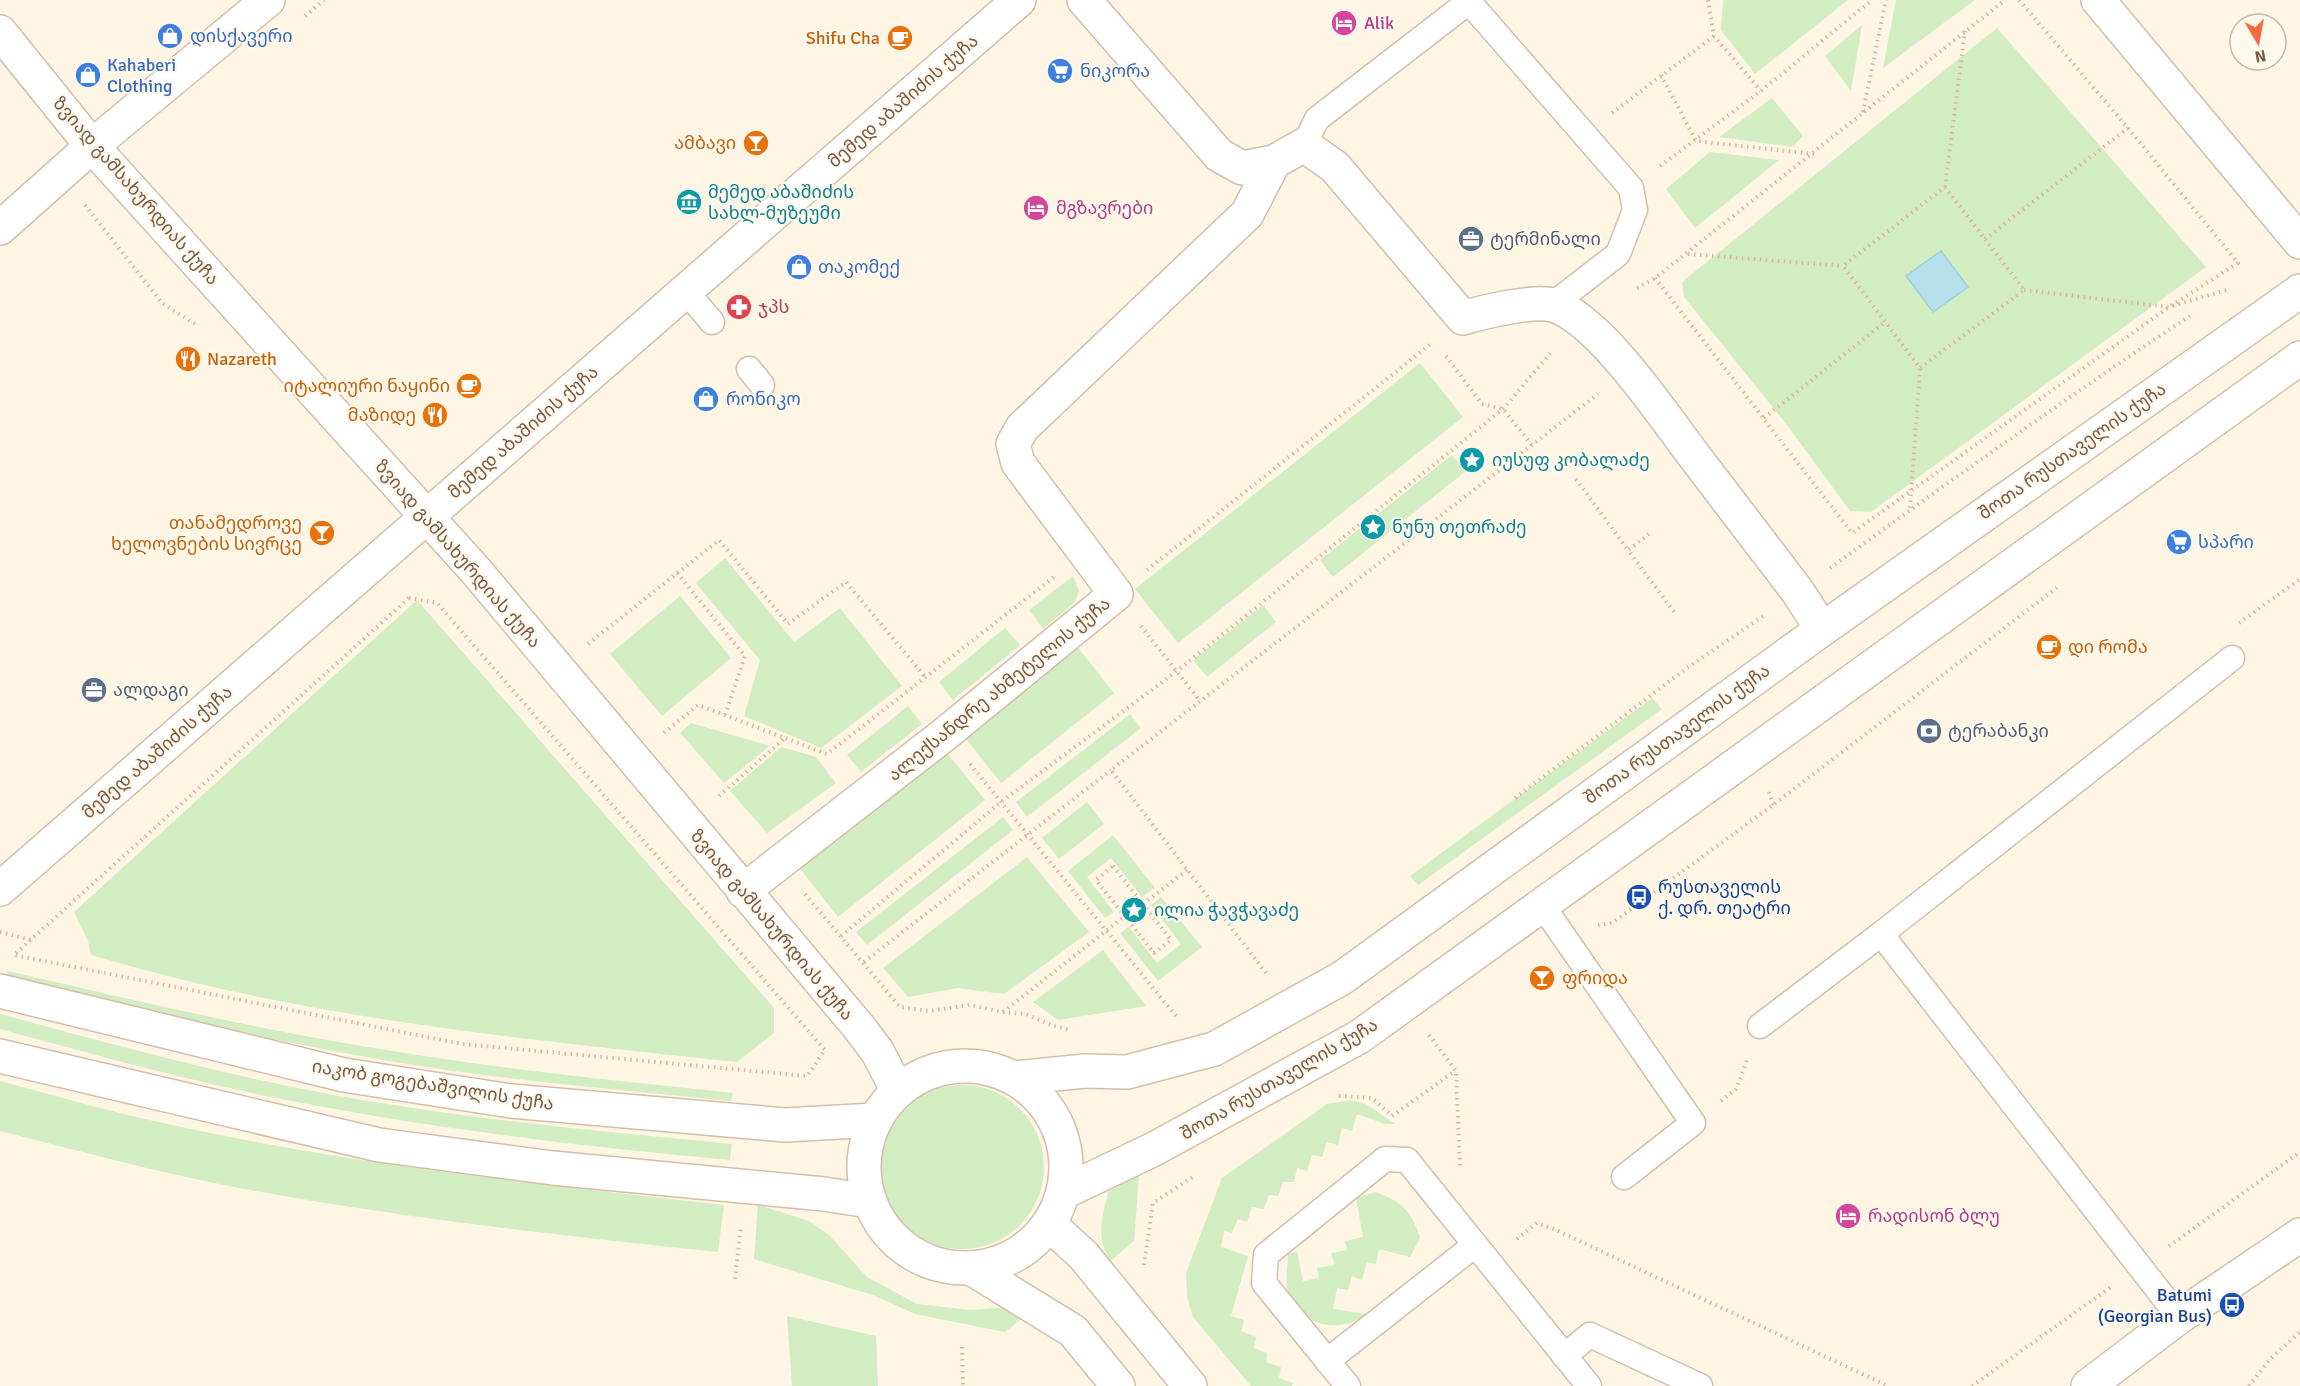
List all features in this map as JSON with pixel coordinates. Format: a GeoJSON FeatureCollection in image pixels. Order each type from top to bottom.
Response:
{"type":"FeatureCollection","features":[{"type":"Feature","properties":{"kind":"street"},"geometry":{"type":"LineString","coordinates":[[0,228],[92,146],[268,0]]}},
{"type":"Feature","properties":{"kind":"street","name":"მემედ აბაშიძის ქუჩა"},"geometry":{"type":"LineString","coordinates":[[0,889],[1019,0]]}},
{"type":"Feature","properties":{"kind":"street"},"geometry":{"type":"LineString","coordinates":[[1084,0],[1219,155],[1242,168],[1274,162],[1304,145],[1335,167],[1463,318],[1498,309],[1552,305],[1579,320],[1629,371],[1798,592],[1822,629]]}},
{"type":"Feature","properties":{"kind":"street"},"geometry":{"type":"LineString","coordinates":[[2098,0],[2300,242]]}},
{"type":"Feature","properties":{"kind":"street","name":"ზვიად გამსახურდიას ქუჩა"},"geometry":{"type":"LineString","coordinates":[[0,32],[92,146],[427,516],[858,1026],[877,1051],[898,1091]]}},
{"type":"Feature","properties":{"kind":"street","name":"ალექსანდრე ახმეტელის ქუჩა"},"geometry":{"type":"LineString","coordinates":[[743,891],[945,734],[1116,594],[1018,463],[1013,444],[1022,428],[1247,214],[1274,162]]}},
{"type":"Feature","properties":{"kind":"street","name":"შოთა რუსთაველის ქუჩა"},"geometry":{"type":"LineString","coordinates":[[1014,1078],[1085,1071],[1127,1072],[1215,1049],[1342,978],[1822,629],[2300,291]]}},
{"type":"Feature","properties":{"kind":"street","name":"შოთა რუსთაველის ქუჩა"},"geometry":{"type":"LineString","coordinates":[[1064,1192],[1154,1149],[1359,1036],[2300,358]]}},
{"type":"Feature","properties":{"kind":"street","name":"იაკობ გოგებაშვილის ქუჩა"},"geometry":{"type":"LineString","coordinates":[[0,991],[344,1075],[511,1101],[785,1125],[875,1120]]}},
{"type":"Feature","properties":{"kind":"street"},"geometry":{"type":"LineString","coordinates":[[0,1056],[379,1145],[553,1168],[813,1192],[869,1201]]}},
{"type":"Feature","properties":{"kind":"street"},"geometry":{"type":"LineString","coordinates":[[954,1066],[984,1067],[1014,1078],[1040,1098],[1058,1126],[1067,1159],[1064,1192],[1049,1224],[1028,1247],[1002,1262],[971,1269],[939,1265],[909,1252],[885,1230],[869,1201],[864,1161],[875,1120],[898,1091],[924,1074],[954,1066]]}},
{"type":"Feature","properties":{"kind":"street"},"geometry":{"type":"LineString","coordinates":[[1049,1224],[1083,1255],[1190,1386]]}},
{"type":"Feature","properties":{"kind":"street"},"geometry":{"type":"LineString","coordinates":[[2103,1382],[2179,1317],[2300,1234]]}},
{"type":"Feature","properties":{"kind":"street"},"geometry":{"type":"LineString","coordinates":[[971,1269],[1073,1331],[1118,1386]]}},
{"type":"Feature","properties":{"kind":"lane"},"geometry":{"type":"LineString","coordinates":[[1304,145],[1317,119],[1470,1],[1631,188],[1635,210],[1618,254],[1552,305]]}},
{"type":"Feature","properties":{"kind":"lane"},"geometry":{"type":"LineString","coordinates":[[685,290],[712,322]]}},
{"type":"Feature","properties":{"kind":"lane"},"geometry":{"type":"LineString","coordinates":[[1760,1026],[1881,934],[2232,658]]}},
{"type":"Feature","properties":{"kind":"lane"},"geometry":{"type":"LineString","coordinates":[[1542,905],[1694,1123],[1624,1177]]}},
{"type":"Feature","properties":{"kind":"lane"},"geometry":{"type":"LineString","coordinates":[[1881,934],[2179,1317]]}},
{"type":"Feature","properties":{"kind":"lane"},"geometry":{"type":"LineString","coordinates":[[1348,1386],[1264,1282],[1266,1255],[1385,1159],[1407,1160],[1589,1386]]}},
{"type":"Feature","properties":{"kind":"lane"},"geometry":{"type":"LineString","coordinates":[[1327,1361],[1475,1245]]}},
{"type":"Feature","properties":{"kind":"lane"},"geometry":{"type":"LineString","coordinates":[[1564,1356],[1590,1335],[1700,1386]]}},
{"type":"Feature","properties":{"kind":"path"},"geometry":{"type":"LineString","coordinates":[[297,22],[324,0]]}},
{"type":"Feature","properties":{"kind":"path"},"geometry":{"type":"LineString","coordinates":[[1708,0],[1714,36],[1761,91]]}},
{"type":"Feature","properties":{"kind":"path"},"geometry":{"type":"LineString","coordinates":[[1631,188],[1761,91],[1872,0]]}},
{"type":"Feature","properties":{"kind":"path"},"geometry":{"type":"LineString","coordinates":[[1863,112],[1886,0]]}},
{"type":"Feature","properties":{"kind":"path"},"geometry":{"type":"LineString","coordinates":[[1655,278],[1852,533],[2169,307],[2238,263],[2128,128],[2019,0]]}},
{"type":"Feature","properties":{"kind":"path"},"geometry":{"type":"LineString","coordinates":[[1965,30],[1945,187],[2024,290]]}},
{"type":"Feature","properties":{"kind":"path"},"geometry":{"type":"LineString","coordinates":[[1584,135],[1714,36]]}},
{"type":"Feature","properties":{"kind":"path"},"geometry":{"type":"LineString","coordinates":[[1661,75],[1696,141]]}},
{"type":"Feature","properties":{"kind":"path"},"geometry":{"type":"LineString","coordinates":[[1985,239],[2128,128]]}},
{"type":"Feature","properties":{"kind":"path"},"geometry":{"type":"LineString","coordinates":[[1696,141],[1814,154]]}},
{"type":"Feature","properties":{"kind":"path"},"geometry":{"type":"LineString","coordinates":[[1687,254],[1843,266],[1945,187]]}},
{"type":"Feature","properties":{"kind":"path"},"geometry":{"type":"LineString","coordinates":[[83,202],[162,303],[201,327]]}},
{"type":"Feature","properties":{"kind":"path"},"geometry":{"type":"LineString","coordinates":[[1843,266],[1920,368],[1910,508]]}},
{"type":"Feature","properties":{"kind":"path"},"geometry":{"type":"LineString","coordinates":[[1920,368],[2024,290],[2169,307],[2231,288],[2211,302]]}},
{"type":"Feature","properties":{"kind":"path"},"geometry":{"type":"LineString","coordinates":[[1509,803],[1687,668],[1798,592],[1910,508],[2191,315]]}},
{"type":"Feature","properties":{"kind":"path"},"geometry":{"type":"LineString","coordinates":[[1200,701],[1116,594],[1463,318]]}},
{"type":"Feature","properties":{"kind":"path"},"geometry":{"type":"LineString","coordinates":[[1764,418],[1885,322]]}},
{"type":"Feature","properties":{"kind":"path"},"geometry":{"type":"LineString","coordinates":[[1435,341],[1482,404],[1503,409],[1532,445]]}},
{"type":"Feature","properties":{"kind":"path"},"geometry":{"type":"LineString","coordinates":[[864,962],[1629,371]]}},
{"type":"Feature","properties":{"kind":"path"},"geometry":{"type":"LineString","coordinates":[[1576,479],[1674,612]]}},
{"type":"Feature","properties":{"kind":"path"},"geometry":{"type":"LineString","coordinates":[[1628,550],[1649,534]]}},
{"type":"Feature","properties":{"kind":"path"},"geometry":{"type":"LineString","coordinates":[[587,645],[719,540],[788,624],[846,582],[926,678]]}},
{"type":"Feature","properties":{"kind":"path"},"geometry":{"type":"LineString","coordinates":[[664,733],[698,705],[827,754],[1086,552]]}},
{"type":"Feature","properties":{"kind":"path"},"geometry":{"type":"LineString","coordinates":[[677,573],[745,656],[725,715]]}},
{"type":"Feature","properties":{"kind":"path"},"geometry":{"type":"LineString","coordinates":[[2232,658],[2236,625],[2300,579]]}},
{"type":"Feature","properties":{"kind":"path"},"geometry":{"type":"LineString","coordinates":[[409,598],[437,603],[825,1050],[807,1076],[462,1044],[14,955],[32,940],[409,598]]}},
{"type":"Feature","properties":{"kind":"path"},"geometry":{"type":"LineString","coordinates":[[842,936],[1001,802],[1177,671]]}},
{"type":"Feature","properties":{"kind":"path"},"geometry":{"type":"LineString","coordinates":[[945,734],[1180,1022]]}},
{"type":"Feature","properties":{"kind":"path"},"geometry":{"type":"LineString","coordinates":[[719,796],[785,738]]}},
{"type":"Feature","properties":{"kind":"path"},"geometry":{"type":"LineString","coordinates":[[1111,770],[1269,976],[1259,981]]}},
{"type":"Feature","properties":{"kind":"path"},"geometry":{"type":"LineString","coordinates":[[778,864],[842,936],[900,1007],[929,1011],[970,1005],[1002,1012],[1026,1014],[1053,1026],[1075,1031]]}},
{"type":"Feature","properties":{"kind":"path"},"geometry":{"type":"LineString","coordinates":[[1113,866],[1143,904],[1171,940],[1154,953],[1096,880],[1113,866]]}},
{"type":"Feature","properties":{"kind":"path"},"geometry":{"type":"LineString","coordinates":[[1143,904],[1187,870]]}},
{"type":"Feature","properties":{"kind":"path"},"geometry":{"type":"LineString","coordinates":[[1002,1012],[1125,916]]}},
{"type":"Feature","properties":{"kind":"path"},"geometry":{"type":"LineString","coordinates":[[0,932],[32,940]]}},
{"type":"Feature","properties":{"kind":"path"},"geometry":{"type":"LineString","coordinates":[[1694,1123],[1736,1089],[1760,1026]]}},
{"type":"Feature","properties":{"kind":"path"},"geometry":{"type":"LineString","coordinates":[[1423,1027],[1456,1071],[1461,1179]]}},
{"type":"Feature","properties":{"kind":"path"},"geometry":{"type":"LineString","coordinates":[[1329,1098],[1371,1098],[1392,1116],[1456,1071]]}},
{"type":"Feature","properties":{"kind":"path"},"geometry":{"type":"LineString","coordinates":[[735,1279],[742,1215]]}},
{"type":"Feature","properties":{"kind":"path"},"geometry":{"type":"LineString","coordinates":[[1514,1242],[1537,1223],[1888,1386]]}},
{"type":"Feature","properties":{"kind":"path"},"geometry":{"type":"LineString","coordinates":[[2249,1386],[2270,1359],[2300,1332]]}},
{"type":"Feature","properties":{"kind":"path"},"geometry":{"type":"LineString","coordinates":[[962,1347],[963,1386]]}},
{"type":"Feature","properties":{"kind":"green space"},"geometry":{"type":"Polygon","coordinates":[[[1723,0],[1848,0],[1755,74],[1721,30],[1723,0]]]}},
{"type":"Feature","properties":{"kind":"green space"},"geometry":{"type":"Polygon","coordinates":[[[1896,0],[1975,0],[1883,68],[1896,0]]]}},
{"type":"Feature","properties":{"kind":"green space"},"geometry":{"type":"Polygon","coordinates":[[[1862,25],[1851,91],[1825,56],[1862,25]]]}},
{"type":"Feature","properties":{"kind":"green space"},"geometry":{"type":"Polygon","coordinates":[[[1997,28],[2206,267],[1871,512],[1850,511],[1787,425],[1684,297],[1682,282],[1997,28]]]}},
{"type":"Feature","properties":{"kind":"green space"},"geometry":{"type":"Polygon","coordinates":[[[1772,98],[1803,136],[1792,147],[1719,137],[1772,98]]]}},
{"type":"Feature","properties":{"kind":"green space"},"geometry":{"type":"Polygon","coordinates":[[[1710,152],[1779,160],[1695,228],[1666,189],[1710,152]]]}},
{"type":"Feature","properties":{"kind":"green space"},"geometry":{"type":"Polygon","coordinates":[[[1420,363],[1463,417],[1178,643],[1135,589],[1420,363]]]}},
{"type":"Feature","properties":{"kind":"green space"},"geometry":{"type":"Polygon","coordinates":[[[1452,455],[1466,471],[1333,577],[1320,560],[1452,455]]]}},
{"type":"Feature","properties":{"kind":"green space"},"geometry":{"type":"Polygon","coordinates":[[[725,558],[794,642],[840,608],[902,686],[821,748],[744,716],[760,660],[696,583],[725,558]]]}},
{"type":"Feature","properties":{"kind":"green space"},"geometry":{"type":"Polygon","coordinates":[[[1073,576],[1079,591],[1075,602],[1043,629],[1029,610],[1073,576]]]}},
{"type":"Feature","properties":{"kind":"green space"},"geometry":{"type":"Polygon","coordinates":[[[680,596],[731,658],[662,716],[610,654],[680,596]]]}},
{"type":"Feature","properties":{"kind":"green space"},"geometry":{"type":"Polygon","coordinates":[[[417,600],[774,1008],[774,1033],[737,1062],[463,1031],[327,1010],[192,982],[91,955],[88,941],[74,912],[417,600]]]}},
{"type":"Feature","properties":{"kind":"green space"},"geometry":{"type":"Polygon","coordinates":[[[1263,605],[1276,622],[1207,677],[1193,660],[1263,605]]]}},
{"type":"Feature","properties":{"kind":"green space"},"geometry":{"type":"Polygon","coordinates":[[[1005,628],[1020,645],[953,700],[939,682],[1005,628]]]}},
{"type":"Feature","properties":{"kind":"green space"},"geometry":{"type":"Polygon","coordinates":[[[1072,640],[1114,693],[1001,783],[959,730],[1072,640]]]}},
{"type":"Feature","properties":{"kind":"green space"},"geometry":{"type":"Polygon","coordinates":[[[1652,698],[1662,709],[1418,885],[1410,876],[1652,698]]]}},
{"type":"Feature","properties":{"kind":"green space"},"geometry":{"type":"Polygon","coordinates":[[[908,706],[922,724],[861,772],[847,755],[908,706]]]}},
{"type":"Feature","properties":{"kind":"green space"},"geometry":{"type":"Polygon","coordinates":[[[1130,714],[1141,728],[1027,817],[1016,802],[1130,714]]]}},
{"type":"Feature","properties":{"kind":"green space"},"geometry":{"type":"Polygon","coordinates":[[[691,723],[770,746],[724,783],[680,733],[691,723]]]}},
{"type":"Feature","properties":{"kind":"green space"},"geometry":{"type":"Polygon","coordinates":[[[940,744],[985,800],[838,917],[794,861],[940,744]]]}},
{"type":"Feature","properties":{"kind":"green space"},"geometry":{"type":"Polygon","coordinates":[[[781,747],[816,757],[836,783],[767,833],[730,791],[781,747]]]}},
{"type":"Feature","properties":{"kind":"green space"},"geometry":{"type":"Polygon","coordinates":[[[1087,802],[1104,824],[1059,859],[1042,838],[1087,802]]]}},
{"type":"Feature","properties":{"kind":"green space"},"geometry":{"type":"Polygon","coordinates":[[[1003,817],[1013,830],[867,945],[856,932],[1003,817]]]}},
{"type":"Feature","properties":{"kind":"green space"},"geometry":{"type":"Polygon","coordinates":[[[1113,835],[1155,888],[1142,897],[1111,858],[1087,877],[1114,912],[1105,918],[1068,871],[1113,835]]]}},
{"type":"Feature","properties":{"kind":"green space"},"geometry":{"type":"Polygon","coordinates":[[[1027,857],[1089,932],[1004,994],[958,988],[908,997],[883,968],[1027,857]]]}},
{"type":"Feature","properties":{"kind":"green space"},"geometry":{"type":"Polygon","coordinates":[[[1161,897],[1202,947],[1158,981],[1120,933],[1129,927],[1157,963],[1181,944],[1151,905],[1161,897]]]}},
{"type":"Feature","properties":{"kind":"green space"},"geometry":{"type":"Polygon","coordinates":[[[1103,950],[1146,1006],[1058,1020],[1033,1002],[1103,950]]]}},
{"type":"Feature","properties":{"kind":"green space"},"geometry":{"type":"Polygon","coordinates":[[[8,971],[196,1014],[338,1042],[516,1069],[733,1093],[731,1101],[525,1080],[401,1063],[252,1035],[5,979],[8,971]]]}},
{"type":"Feature","properties":{"kind":"green space"},"geometry":{"type":"Polygon","coordinates":[[[0,1014],[245,1077],[344,1097],[520,1122],[732,1144],[730,1160],[573,1144],[469,1130],[273,1097],[155,1070],[0,1029],[0,1014]]]}},
{"type":"Feature","properties":{"kind":"green space"},"geometry":{"type":"Polygon","coordinates":[[[0,1081],[150,1120],[309,1151],[447,1172],[724,1205],[718,1252],[415,1216],[294,1198],[146,1168],[0,1131],[0,1081]]]}},
{"type":"Feature","properties":{"kind":"green space"},"geometry":{"type":"Polygon","coordinates":[[[962,1085],[993,1092],[1020,1109],[1037,1136],[1044,1167],[1037,1198],[1020,1225],[993,1242],[962,1249],[931,1242],[904,1225],[887,1198],[880,1167],[887,1136],[904,1109],[931,1092],[962,1085]]]}},
{"type":"Feature","properties":{"kind":"green space"},"geometry":{"type":"Polygon","coordinates":[[[1351,1100],[1366,1104],[1395,1124],[1385,1124],[1357,1114],[1352,1131],[1342,1128],[1338,1145],[1327,1142],[1322,1157],[1312,1155],[1307,1171],[1297,1168],[1294,1182],[1283,1182],[1278,1196],[1269,1195],[1264,1209],[1252,1207],[1247,1222],[1238,1219],[1232,1233],[1224,1231],[1221,1247],[1248,1256],[1231,1316],[1244,1320],[1241,1331],[1256,1337],[1254,1348],[1267,1353],[1266,1362],[1281,1367],[1279,1378],[1293,1383],[1292,1386],[1251,1386],[1193,1317],[1187,1297],[1186,1273],[1222,1178],[1327,1104],[1351,1100]]]}},
{"type":"Feature","properties":{"kind":"green space"},"geometry":{"type":"Polygon","coordinates":[[[1139,1175],[1134,1241],[1111,1261],[1101,1236],[1102,1218],[1109,1191],[1139,1175]]]}},
{"type":"Feature","properties":{"kind":"green space"},"geometry":{"type":"Polygon","coordinates":[[[1375,1192],[1392,1199],[1405,1209],[1420,1238],[1410,1257],[1379,1249],[1376,1264],[1367,1262],[1362,1280],[1352,1276],[1348,1290],[1337,1288],[1333,1309],[1367,1314],[1344,1324],[1321,1324],[1310,1319],[1293,1303],[1288,1291],[1288,1254],[1297,1252],[1303,1281],[1319,1278],[1317,1268],[1335,1265],[1331,1253],[1347,1250],[1345,1241],[1363,1237],[1356,1198],[1375,1192]]]}},
{"type":"Feature","properties":{"kind":"green space"},"geometry":{"type":"Polygon","coordinates":[[[758,1205],[809,1221],[829,1235],[867,1277],[917,1304],[970,1310],[1012,1307],[1025,1316],[1005,1332],[915,1314],[873,1295],[754,1259],[758,1205]]]}},
{"type":"Feature","properties":{"kind":"green space"},"geometry":{"type":"Polygon","coordinates":[[[787,1316],[876,1336],[878,1386],[792,1386],[787,1316]]]}},
{"type":"Feature","properties":{"kind":"water"},"geometry":{"type":"Polygon","coordinates":[[[1941,251],[1968,287],[1933,312],[1906,276],[1941,251]]]}},
{"type":"Feature","properties":{"kind":"place","name":"Alik"},"geometry":{"type":"Point","coordinates":[1344,23]}},
{"type":"Feature","properties":{"kind":"place","name":"დისქავერი"},"geometry":{"type":"Point","coordinates":[170,36]}},
{"type":"Feature","properties":{"kind":"place","name":"Shifu Cha"},"geometry":{"type":"Point","coordinates":[900,38]}},
{"type":"Feature","properties":{"kind":"place","name":"ნიკორა"},"geometry":{"type":"Point","coordinates":[1060,71]}},
{"type":"Feature","properties":{"kind":"place","name":"Kahaberi Clothing"},"geometry":{"type":"Point","coordinates":[88,75]}},
{"type":"Feature","properties":{"kind":"place","name":"ამბავი"},"geometry":{"type":"Point","coordinates":[756,143]}},
{"type":"Feature","properties":{"kind":"place","name":"მემედ აბაშიძის სახლ-მუზეუმი"},"geometry":{"type":"Point","coordinates":[689,202]}},
{"type":"Feature","properties":{"kind":"place","name":"მგზავრები"},"geometry":{"type":"Point","coordinates":[1036,208]}},
{"type":"Feature","properties":{"kind":"place","name":"ტერმინალი"},"geometry":{"type":"Point","coordinates":[1471,239]}},
{"type":"Feature","properties":{"kind":"place","name":"თაკომექ"},"geometry":{"type":"Point","coordinates":[799,267]}},
{"type":"Feature","properties":{"kind":"place","name":"ჯპს"},"geometry":{"type":"Point","coordinates":[739,307]}},
{"type":"Feature","properties":{"kind":"place","name":"Nazareth"},"geometry":{"type":"Point","coordinates":[188,359]}},
{"type":"Feature","properties":{"kind":"place","name":"იტალიური ნაყინი"},"geometry":{"type":"Point","coordinates":[469,386]}},
{"type":"Feature","properties":{"kind":"place","name":"რონიკო"},"geometry":{"type":"Point","coordinates":[706,399]}},
{"type":"Feature","properties":{"kind":"place","name":"მაზიდე"},"geometry":{"type":"Point","coordinates":[435,415]}},
{"type":"Feature","properties":{"kind":"place","name":"იუსუფ კობალაძე"},"geometry":{"type":"Point","coordinates":[1472,460]}},
{"type":"Feature","properties":{"kind":"place","name":"ნუნუ თეთრაძე"},"geometry":{"type":"Point","coordinates":[1373,527]}},
{"type":"Feature","properties":{"kind":"place","name":"თანამედროვე ხელოვნების სივრცე"},"geometry":{"type":"Point","coordinates":[322,533]}},
{"type":"Feature","properties":{"kind":"place","name":"სპარი"},"geometry":{"type":"Point","coordinates":[2179,542]}},
{"type":"Feature","properties":{"kind":"place","name":"დი რომა"},"geometry":{"type":"Point","coordinates":[2049,647]}},
{"type":"Feature","properties":{"kind":"place","name":"ალდაგი"},"geometry":{"type":"Point","coordinates":[94,690]}},
{"type":"Feature","properties":{"kind":"place","name":"ტერაბანკი"},"geometry":{"type":"Point","coordinates":[1929,731]}},
{"type":"Feature","properties":{"kind":"place","name":"რუსთაველის ქ. დრ. თეატრი"},"geometry":{"type":"Point","coordinates":[1639,897]}},
{"type":"Feature","properties":{"kind":"place","name":"ილია ჭავჭავაძე"},"geometry":{"type":"Point","coordinates":[1134,910]}},
{"type":"Feature","properties":{"kind":"place","name":"ფრიდა"},"geometry":{"type":"Point","coordinates":[1542,978]}},
{"type":"Feature","properties":{"kind":"place","name":"რადისონ ბლუ"},"geometry":{"type":"Point","coordinates":[1848,1216]}},
{"type":"Feature","properties":{"kind":"place","name":"Batumi (Georgian Bus)"},"geometry":{"type":"Point","coordinates":[2232,1305]}}]}
